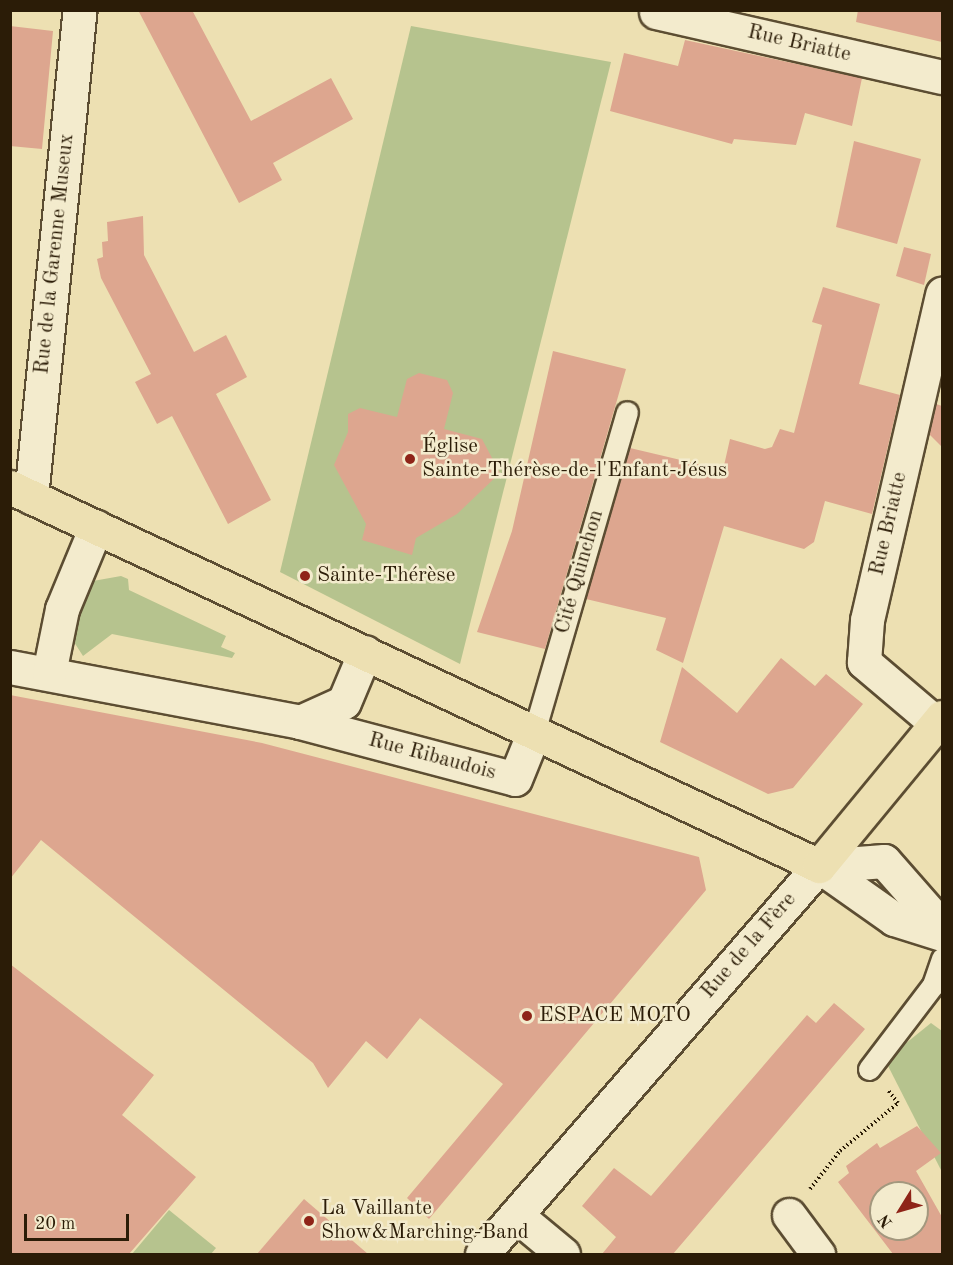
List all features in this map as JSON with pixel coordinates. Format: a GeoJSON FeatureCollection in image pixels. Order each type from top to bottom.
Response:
{"type":"FeatureCollection","features":[{"type":"Feature","properties":{"kind":"main road"},"geometry":{"type":"LineString","coordinates":[[21,492],[819,866]]}},
{"type":"Feature","properties":{"kind":"main road","name":"Rue de la Fère"},"geometry":{"type":"LineString","coordinates":[[819,866],[940,721]]}},
{"type":"Feature","properties":{"kind":"street","name":"Rue de la Garenne Museux"},"geometry":{"type":"LineString","coordinates":[[21,492],[80,10]]}},
{"type":"Feature","properties":{"kind":"street","name":"Rue Briatte"},"geometry":{"type":"LineString","coordinates":[[656,12],[942,77]]}},
{"type":"Feature","properties":{"kind":"street","name":"Rue Briatte"},"geometry":{"type":"LineString","coordinates":[[940,721],[864,663],[867,620],[942,294]]}},
{"type":"Feature","properties":{"kind":"street"},"geometry":{"type":"LineString","coordinates":[[49,672],[62,609],[96,527]]}},
{"type":"Feature","properties":{"kind":"street"},"geometry":{"type":"LineString","coordinates":[[300,722],[344,702],[364,652]]}},
{"type":"Feature","properties":{"kind":"street","name":"Rue Ribaudois"},"geometry":{"type":"LineString","coordinates":[[10,667],[49,672],[300,722],[515,779],[534,732]]}},
{"type":"Feature","properties":{"kind":"street"},"geometry":{"type":"LineString","coordinates":[[819,866],[884,861],[942,927]]}},
{"type":"Feature","properties":{"kind":"street"},"geometry":{"type":"LineString","coordinates":[[819,866],[894,919],[942,934]]}},
{"type":"Feature","properties":{"kind":"street","name":"Rue de la Fère"},"geometry":{"type":"LineString","coordinates":[[482,1254],[819,866]]}},
{"type":"Feature","properties":{"kind":"street"},"geometry":{"type":"LineString","coordinates":[[516,1215],[563,1254]]}},
{"type":"Feature","properties":{"kind":"street"},"geometry":{"type":"LineString","coordinates":[[789,1215],[818,1254]]}},
{"type":"Feature","properties":{"kind":"lane","name":"Cité Quinchon"},"geometry":{"type":"LineString","coordinates":[[534,732],[627,411]]}},
{"type":"Feature","properties":{"kind":"lane"},"geometry":{"type":"LineString","coordinates":[[869,1069],[933,985],[942,959]]}},
{"type":"Feature","properties":{"kind":"path"},"geometry":{"type":"LineString","coordinates":[[789,1215],[840,1151],[898,1103]]}},
{"type":"Feature","properties":{"kind":"green space"},"geometry":{"type":"Polygon","coordinates":[[[411,26],[611,62],[460,664],[280,572],[411,26]]]}},
{"type":"Feature","properties":{"kind":"green space"},"geometry":{"type":"Polygon","coordinates":[[[121,576],[128,579],[129,590],[226,636],[221,647],[235,653],[232,658],[112,634],[83,656],[74,642],[81,599],[93,581],[121,576]]]}},
{"type":"Feature","properties":{"kind":"green space"},"geometry":{"type":"Polygon","coordinates":[[[931,1023],[942,1031],[942,1172],[885,1060],[931,1023]]]}},
{"type":"Feature","properties":{"kind":"green space"},"geometry":{"type":"Polygon","coordinates":[[[169,1210],[216,1248],[211,1254],[132,1254],[169,1210]]]}},
{"type":"Feature","properties":{"kind":"building"},"geometry":{"type":"Polygon","coordinates":[[[138,10],[192,10],[251,121],[331,78],[353,119],[273,163],[282,180],[239,203],[138,10]]]}},
{"type":"Feature","properties":{"kind":"building"},"geometry":{"type":"Polygon","coordinates":[[[858,10],[942,10],[942,42],[856,22],[858,10]]]}},
{"type":"Feature","properties":{"kind":"building"},"geometry":{"type":"Polygon","coordinates":[[[10,26],[53,31],[42,149],[10,146],[10,26]]]}},
{"type":"Feature","properties":{"kind":"building"},"geometry":{"type":"Polygon","coordinates":[[[685,40],[862,78],[852,126],[805,113],[796,145],[734,139],[732,144],[610,111],[624,53],[678,66],[685,40]]]}},
{"type":"Feature","properties":{"kind":"building"},"geometry":{"type":"Polygon","coordinates":[[[854,141],[921,159],[897,244],[836,227],[854,141]]]}},
{"type":"Feature","properties":{"kind":"building"},"geometry":{"type":"Polygon","coordinates":[[[143,216],[144,255],[194,352],[226,335],[247,377],[216,394],[271,500],[228,524],[172,416],[157,424],[135,382],[151,374],[101,278],[97,259],[103,257],[102,242],[108,241],[107,222],[143,216]]]}},
{"type":"Feature","properties":{"kind":"building"},"geometry":{"type":"Polygon","coordinates":[[[904,247],[931,254],[924,285],[896,276],[904,247]]]}},
{"type":"Feature","properties":{"kind":"building"},"geometry":{"type":"Polygon","coordinates":[[[823,287],[880,304],[859,384],[900,395],[872,514],[825,501],[814,542],[804,549],[724,526],[683,663],[656,650],[666,618],[586,599],[630,448],[723,470],[730,439],[765,449],[772,447],[780,429],[794,433],[822,325],[812,322],[823,287]]]}},
{"type":"Feature","properties":{"kind":"building"},"geometry":{"type":"Polygon","coordinates":[[[553,351],[626,369],[545,649],[477,632],[512,531],[553,351]]]}},
{"type":"Feature","properties":{"kind":"building","name":"Église Sainte-Thérèse-de-l'Enfant-Jésus"},"geometry":{"type":"Polygon","coordinates":[[[419,373],[447,380],[453,393],[444,429],[482,439],[500,473],[457,514],[416,538],[412,555],[362,540],[366,524],[334,465],[348,432],[348,414],[360,408],[397,417],[407,379],[419,373]]]}},
{"type":"Feature","properties":{"kind":"building"},"geometry":{"type":"Polygon","coordinates":[[[936,404],[942,406],[942,447],[929,434],[936,404]]]}},
{"type":"Feature","properties":{"kind":"building"},"geometry":{"type":"Polygon","coordinates":[[[781,658],[815,686],[826,674],[863,704],[793,788],[768,794],[660,742],[682,667],[737,713],[781,658]]]}},
{"type":"Feature","properties":{"kind":"building"},"geometry":{"type":"Polygon","coordinates":[[[10,695],[262,743],[699,857],[706,890],[429,1219],[407,1198],[503,1084],[420,1018],[387,1059],[366,1041],[328,1088],[313,1063],[41,840],[10,879],[10,695]]]}},
{"type":"Feature","properties":{"kind":"building"},"geometry":{"type":"Polygon","coordinates":[[[10,964],[154,1075],[122,1115],[196,1177],[129,1254],[10,1254],[10,964]]]}},
{"type":"Feature","properties":{"kind":"building"},"geometry":{"type":"Polygon","coordinates":[[[834,1003],[865,1029],[673,1254],[602,1254],[616,1237],[582,1206],[614,1168],[651,1196],[807,1015],[816,1023],[834,1003]]]}},
{"type":"Feature","properties":{"kind":"building"},"geometry":{"type":"Polygon","coordinates":[[[917,1126],[941,1153],[916,1171],[922,1181],[869,1181],[869,1223],[838,1182],[849,1173],[846,1166],[877,1143],[880,1148],[917,1126]]]}},
{"type":"Feature","properties":{"kind":"building"},"geometry":{"type":"Polygon","coordinates":[[[929,1194],[942,1217],[942,1254],[893,1254],[883,1241],[929,1241],[929,1194]]]}},
{"type":"Feature","properties":{"kind":"building","name":"La Vaillante Show&Marching-Band"},"geometry":{"type":"Polygon","coordinates":[[[304,1199],[368,1254],[257,1254],[304,1199]]]}},
{"type":"Feature","properties":{"kind":"place","name":"Église Sainte-Thérèse-de-l'Enfant-Jésus"},"geometry":{"type":"Point","coordinates":[410,459]}},
{"type":"Feature","properties":{"kind":"place","name":"Sainte-Thérèse"},"geometry":{"type":"Point","coordinates":[305,576]}},
{"type":"Feature","properties":{"kind":"place","name":"ESPACE MOTO"},"geometry":{"type":"Point","coordinates":[527,1016]}},
{"type":"Feature","properties":{"kind":"place","name":"La Vaillante Show&Marching-Band"},"geometry":{"type":"Point","coordinates":[309,1221]}}]}
